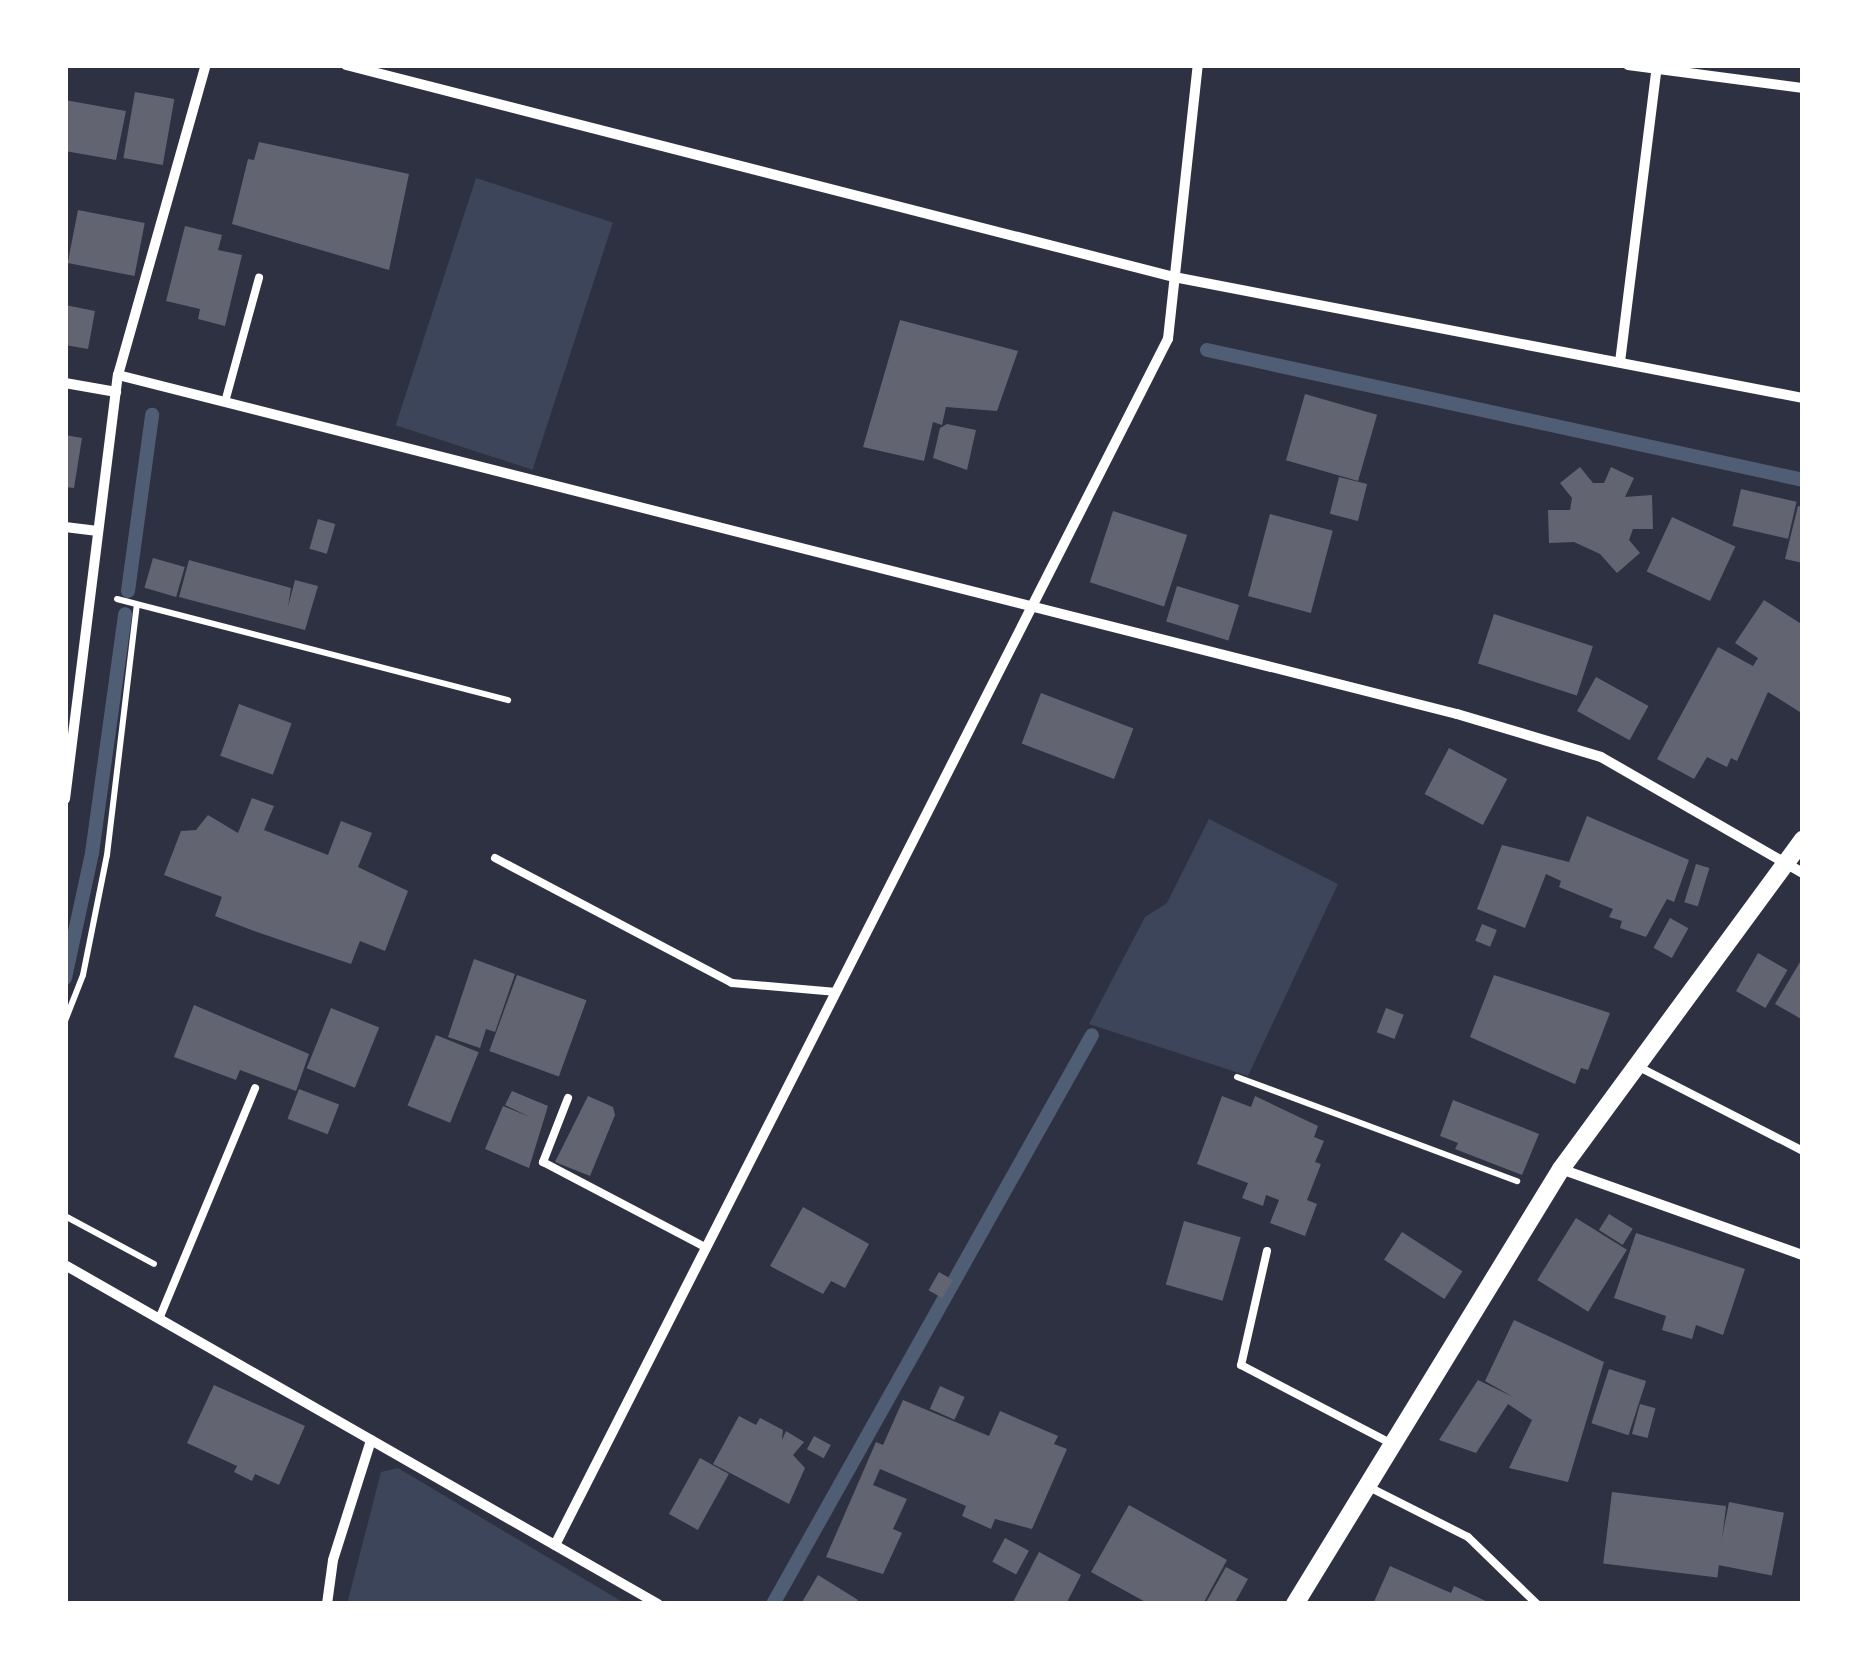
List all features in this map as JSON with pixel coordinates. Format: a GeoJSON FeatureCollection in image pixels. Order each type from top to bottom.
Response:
{"type":"FeatureCollection","features":[{"type":"Feature","properties":{"kind":"street"},"geometry":{"type":"LineString","coordinates":[[65,799],[118,375],[206,65]]}},
{"type":"Feature","properties":{"kind":"street"},"geometry":{"type":"LineString","coordinates":[[346,65],[1174,277],[1803,398]]}},
{"type":"Feature","properties":{"kind":"street"},"geometry":{"type":"LineString","coordinates":[[556,1545],[1168,339],[1198,65]]}},
{"type":"Feature","properties":{"kind":"street"},"geometry":{"type":"LineString","coordinates":[[1628,65],[1803,88]]}},
{"type":"Feature","properties":{"kind":"street"},"geometry":{"type":"LineString","coordinates":[[1620,362],[1657,67]]}},
{"type":"Feature","properties":{"kind":"street"},"geometry":{"type":"LineString","coordinates":[[118,375],[1035,603],[1601,758],[1803,872]]}},
{"type":"Feature","properties":{"kind":"street"},"geometry":{"type":"LineString","coordinates":[[65,383],[116,392]]}},
{"type":"Feature","properties":{"kind":"street"},"geometry":{"type":"LineString","coordinates":[[65,526],[98,531]]}},
{"type":"Feature","properties":{"kind":"street"},"geometry":{"type":"LineString","coordinates":[[1295,1604],[1560,1169],[1783,860],[1803,839]]}},
{"type":"Feature","properties":{"kind":"street"},"geometry":{"type":"LineString","coordinates":[[1560,1169],[1803,1256]]}},
{"type":"Feature","properties":{"kind":"street"},"geometry":{"type":"LineString","coordinates":[[65,1265],[658,1604]]}},
{"type":"Feature","properties":{"kind":"street"},"geometry":{"type":"LineString","coordinates":[[326,1604],[333,1560],[371,1440]]}},
{"type":"Feature","properties":{"kind":"lane"},"geometry":{"type":"LineString","coordinates":[[225,402],[259,278]]}},
{"type":"Feature","properties":{"kind":"lane"},"geometry":{"type":"LineString","coordinates":[[495,858],[732,983],[836,992]]}},
{"type":"Feature","properties":{"kind":"lane"},"geometry":{"type":"LineString","coordinates":[[1635,1066],[1803,1151]]}},
{"type":"Feature","properties":{"kind":"lane"},"geometry":{"type":"LineString","coordinates":[[159,1319],[255,1088]]}},
{"type":"Feature","properties":{"kind":"lane"},"geometry":{"type":"LineString","coordinates":[[568,1098],[543,1162],[708,1248]]}},
{"type":"Feature","properties":{"kind":"lane"},"geometry":{"type":"LineString","coordinates":[[1267,1251],[1241,1365],[1392,1444]]}},
{"type":"Feature","properties":{"kind":"lane"},"geometry":{"type":"LineString","coordinates":[[1367,1486],[1468,1537],[1537,1604]]}},
{"type":"Feature","properties":{"kind":"path"},"geometry":{"type":"LineString","coordinates":[[90,593],[508,700]]}},
{"type":"Feature","properties":{"kind":"path"},"geometry":{"type":"LineString","coordinates":[[65,1021],[83,975],[107,855],[137,604]]}},
{"type":"Feature","properties":{"kind":"path"},"geometry":{"type":"LineString","coordinates":[[1236,1077],[1546,1192]]}},
{"type":"Feature","properties":{"kind":"path"},"geometry":{"type":"LineString","coordinates":[[65,1216],[177,1276]]}},
{"type":"Feature","properties":{"kind":"shaded area"},"geometry":{"type":"Polygon","coordinates":[[[476,178],[613,222],[533,470],[396,425],[476,178]]]}},
{"type":"Feature","properties":{"kind":"shaded area"},"geometry":{"type":"Polygon","coordinates":[[[1209,819],[1338,884],[1248,1076],[1089,1024],[1145,917],[1167,903],[1209,819]]]}},
{"type":"Feature","properties":{"kind":"shaded area"},"geometry":{"type":"Polygon","coordinates":[[[398,1468],[626,1604],[347,1604],[381,1472],[398,1468]]]}},
{"type":"Feature","properties":{"kind":"building"},"geometry":{"type":"Polygon","coordinates":[[[135,92],[174,99],[163,165],[123,158],[135,92]]]}},
{"type":"Feature","properties":{"kind":"building"},"geometry":{"type":"Polygon","coordinates":[[[65,100],[126,111],[116,160],[65,151],[65,100]]]}},
{"type":"Feature","properties":{"kind":"building"},"geometry":{"type":"Polygon","coordinates":[[[259,142],[409,174],[389,270],[232,224],[248,159],[254,160],[259,142]]]}},
{"type":"Feature","properties":{"kind":"building"},"geometry":{"type":"Polygon","coordinates":[[[78,210],[145,223],[134,276],[68,263],[78,210]]]}},
{"type":"Feature","properties":{"kind":"building"},"geometry":{"type":"Polygon","coordinates":[[[185,226],[222,235],[218,250],[242,255],[225,326],[198,319],[200,309],[166,301],[185,226]]]}},
{"type":"Feature","properties":{"kind":"building"},"geometry":{"type":"Polygon","coordinates":[[[65,305],[95,311],[88,349],[65,345],[65,305]]]}},
{"type":"Feature","properties":{"kind":"building"},"geometry":{"type":"Polygon","coordinates":[[[900,320],[1018,351],[997,411],[946,407],[942,425],[933,422],[924,461],[863,447],[900,320]]]}},
{"type":"Feature","properties":{"kind":"building"},"geometry":{"type":"Polygon","coordinates":[[[1305,394],[1377,415],[1358,481],[1286,460],[1305,394]]]}},
{"type":"Feature","properties":{"kind":"building"},"geometry":{"type":"Polygon","coordinates":[[[947,424],[976,430],[967,470],[933,458],[940,428],[947,424]]]}},
{"type":"Feature","properties":{"kind":"building"},"geometry":{"type":"Polygon","coordinates":[[[65,435],[82,438],[74,488],[65,487],[65,435]]]}},
{"type":"Feature","properties":{"kind":"building"},"geometry":{"type":"Polygon","coordinates":[[[1580,467],[1593,483],[1604,483],[1611,467],[1634,478],[1625,497],[1652,495],[1653,529],[1633,529],[1629,540],[1640,553],[1617,573],[1600,554],[1574,542],[1549,543],[1548,510],[1570,510],[1572,498],[1560,483],[1580,467]]]}},
{"type":"Feature","properties":{"kind":"building"},"geometry":{"type":"Polygon","coordinates":[[[1339,477],[1367,484],[1358,521],[1330,514],[1339,477]]]}},
{"type":"Feature","properties":{"kind":"building"},"geometry":{"type":"Polygon","coordinates":[[[1741,489],[1797,502],[1788,539],[1732,526],[1741,489]]]}},
{"type":"Feature","properties":{"kind":"building"},"geometry":{"type":"Polygon","coordinates":[[[1798,506],[1803,507],[1803,563],[1785,559],[1798,506]]]}},
{"type":"Feature","properties":{"kind":"building"},"geometry":{"type":"Polygon","coordinates":[[[1113,511],[1187,535],[1164,606],[1090,582],[1113,511]]]}},
{"type":"Feature","properties":{"kind":"building"},"geometry":{"type":"Polygon","coordinates":[[[1270,514],[1333,531],[1311,613],[1248,596],[1270,514]]]}},
{"type":"Feature","properties":{"kind":"building"},"geometry":{"type":"Polygon","coordinates":[[[1672,517],[1735,547],[1710,601],[1647,571],[1672,517]]]}},
{"type":"Feature","properties":{"kind":"building"},"geometry":{"type":"Polygon","coordinates":[[[318,519],[335,524],[327,554],[309,549],[318,519]]]}},
{"type":"Feature","properties":{"kind":"building"},"geometry":{"type":"Polygon","coordinates":[[[153,558],[185,567],[176,597],[144,588],[153,558]]]}},
{"type":"Feature","properties":{"kind":"building"},"geometry":{"type":"Polygon","coordinates":[[[189,560],[291,588],[288,607],[295,580],[318,586],[305,630],[179,597],[189,560]]]}},
{"type":"Feature","properties":{"kind":"building"},"geometry":{"type":"Polygon","coordinates":[[[1177,586],[1239,605],[1228,640],[1166,621],[1177,586]]]}},
{"type":"Feature","properties":{"kind":"building"},"geometry":{"type":"Polygon","coordinates":[[[1764,600],[1803,625],[1803,714],[1768,692],[1737,761],[1731,758],[1727,767],[1707,757],[1694,779],[1657,759],[1718,647],[1753,666],[1758,658],[1735,643],[1764,600]]]}},
{"type":"Feature","properties":{"kind":"building"},"geometry":{"type":"Polygon","coordinates":[[[1494,614],[1593,646],[1577,696],[1478,663],[1494,614]]]}},
{"type":"Feature","properties":{"kind":"building"},"geometry":{"type":"Polygon","coordinates":[[[1596,677],[1648,706],[1630,740],[1577,711],[1596,677]]]}},
{"type":"Feature","properties":{"kind":"building"},"geometry":{"type":"Polygon","coordinates":[[[1041,693],[1133,728],[1114,779],[1022,743],[1041,693]]]}},
{"type":"Feature","properties":{"kind":"building"},"geometry":{"type":"Polygon","coordinates":[[[239,704],[292,723],[273,775],[220,756],[239,704]]]}},
{"type":"Feature","properties":{"kind":"building"},"geometry":{"type":"Polygon","coordinates":[[[1449,748],[1507,779],[1483,825],[1425,794],[1449,748]]]}},
{"type":"Feature","properties":{"kind":"building"},"geometry":{"type":"Polygon","coordinates":[[[252,798],[274,806],[264,830],[328,855],[341,821],[372,833],[358,867],[408,891],[385,951],[360,941],[351,964],[254,931],[215,916],[222,897],[164,875],[181,831],[196,830],[208,815],[238,833],[252,798]]]}},
{"type":"Feature","properties":{"kind":"building"},"geometry":{"type":"Polygon","coordinates":[[[1587,816],[1689,860],[1674,902],[1667,899],[1646,937],[1620,928],[1622,921],[1609,917],[1613,909],[1559,887],[1561,881],[1546,874],[1525,928],[1477,909],[1502,845],[1569,862],[1587,816]]]}},
{"type":"Feature","properties":{"kind":"building"},"geometry":{"type":"Polygon","coordinates":[[[1696,864],[1709,868],[1698,906],[1684,902],[1696,864]]]}},
{"type":"Feature","properties":{"kind":"building"},"geometry":{"type":"Polygon","coordinates":[[[1670,918],[1688,928],[1672,958],[1654,948],[1670,918]]]}},
{"type":"Feature","properties":{"kind":"building"},"geometry":{"type":"Polygon","coordinates":[[[1482,924],[1497,930],[1490,947],[1475,941],[1482,924]]]}},
{"type":"Feature","properties":{"kind":"building"},"geometry":{"type":"Polygon","coordinates":[[[1758,953],[1787,970],[1765,1008],[1736,991],[1758,953]]]}},
{"type":"Feature","properties":{"kind":"building"},"geometry":{"type":"Polygon","coordinates":[[[1803,957],[1803,1020],[1775,1004],[1803,957]]]}},
{"type":"Feature","properties":{"kind":"building"},"geometry":{"type":"Polygon","coordinates":[[[474,959],[515,974],[495,1032],[486,1029],[480,1048],[448,1037],[474,959]]]}},
{"type":"Feature","properties":{"kind":"building"},"geometry":{"type":"Polygon","coordinates":[[[517,975],[587,1000],[559,1076],[489,1051],[517,975]]]}},
{"type":"Feature","properties":{"kind":"building"},"geometry":{"type":"Polygon","coordinates":[[[1494,975],[1610,1013],[1588,1070],[1581,1068],[1575,1084],[1470,1037],[1494,975]]]}},
{"type":"Feature","properties":{"kind":"building"},"geometry":{"type":"Polygon","coordinates":[[[194,1005],[309,1054],[296,1091],[240,1070],[236,1080],[174,1057],[194,1005]]]}},
{"type":"Feature","properties":{"kind":"building"},"geometry":{"type":"Polygon","coordinates":[[[331,1008],[379,1027],[355,1088],[307,1068],[331,1008]]]}},
{"type":"Feature","properties":{"kind":"building"},"geometry":{"type":"Polygon","coordinates":[[[1386,1008],[1404,1015],[1394,1039],[1377,1032],[1386,1008]]]}},
{"type":"Feature","properties":{"kind":"building"},"geometry":{"type":"Polygon","coordinates":[[[436,1035],[479,1052],[450,1123],[408,1105],[436,1035]]]}},
{"type":"Feature","properties":{"kind":"building"},"geometry":{"type":"Polygon","coordinates":[[[299,1089],[339,1104],[328,1134],[288,1119],[299,1089]]]}},
{"type":"Feature","properties":{"kind":"building"},"geometry":{"type":"Polygon","coordinates":[[[512,1091],[548,1106],[529,1168],[485,1149],[503,1106],[530,1117],[505,1105],[512,1091]]]}},
{"type":"Feature","properties":{"kind":"building"},"geometry":{"type":"Polygon","coordinates":[[[588,1096],[613,1107],[615,1115],[590,1176],[555,1162],[588,1096]]]}},
{"type":"Feature","properties":{"kind":"building"},"geometry":{"type":"Polygon","coordinates":[[[1222,1096],[1251,1107],[1255,1096],[1318,1126],[1314,1137],[1324,1141],[1315,1162],[1321,1164],[1307,1200],[1317,1204],[1305,1236],[1270,1223],[1279,1200],[1266,1195],[1263,1206],[1242,1198],[1248,1183],[1197,1164],[1222,1096]]]}},
{"type":"Feature","properties":{"kind":"building"},"geometry":{"type":"Polygon","coordinates":[[[1453,1100],[1539,1134],[1522,1175],[1455,1149],[1458,1143],[1440,1136],[1453,1100]]]}},
{"type":"Feature","properties":{"kind":"building"},"geometry":{"type":"Polygon","coordinates":[[[803,1207],[869,1244],[845,1288],[831,1281],[823,1294],[770,1266],[803,1207]]]}},
{"type":"Feature","properties":{"kind":"building"},"geometry":{"type":"Polygon","coordinates":[[[1609,1214],[1633,1229],[1623,1245],[1599,1230],[1609,1214]]]}},
{"type":"Feature","properties":{"kind":"building"},"geometry":{"type":"Polygon","coordinates":[[[1576,1218],[1627,1250],[1588,1312],[1537,1280],[1576,1218]]]}},
{"type":"Feature","properties":{"kind":"building"},"geometry":{"type":"Polygon","coordinates":[[[1184,1221],[1241,1237],[1223,1301],[1166,1284],[1184,1221]]]}},
{"type":"Feature","properties":{"kind":"building"},"geometry":{"type":"Polygon","coordinates":[[[1402,1232],[1462,1271],[1444,1299],[1384,1260],[1402,1232]]]}},
{"type":"Feature","properties":{"kind":"building"},"geometry":{"type":"Polygon","coordinates":[[[1636,1233],[1745,1269],[1723,1335],[1696,1325],[1692,1339],[1662,1330],[1666,1316],[1614,1298],[1636,1233]]]}},
{"type":"Feature","properties":{"kind":"building"},"geometry":{"type":"Polygon","coordinates":[[[939,1272],[953,1280],[942,1298],[928,1290],[939,1272]]]}},
{"type":"Feature","properties":{"kind":"building"},"geometry":{"type":"Polygon","coordinates":[[[1514,1320],[1604,1362],[1568,1482],[1509,1468],[1532,1420],[1508,1404],[1476,1453],[1439,1440],[1478,1380],[1513,1397],[1485,1381],[1514,1320]]]}},
{"type":"Feature","properties":{"kind":"building"},"geometry":{"type":"Polygon","coordinates":[[[1609,1369],[1646,1381],[1628,1435],[1591,1423],[1609,1369]]]}},
{"type":"Feature","properties":{"kind":"building"},"geometry":{"type":"Polygon","coordinates":[[[214,1385],[305,1426],[279,1485],[255,1474],[252,1481],[234,1472],[237,1466],[187,1443],[214,1385]]]}},
{"type":"Feature","properties":{"kind":"building"},"geometry":{"type":"Polygon","coordinates":[[[940,1386],[965,1397],[954,1420],[930,1409],[940,1386]]]}},
{"type":"Feature","properties":{"kind":"building"},"geometry":{"type":"Polygon","coordinates":[[[903,1400],[989,1436],[1000,1411],[1058,1436],[1054,1444],[1067,1449],[1032,1529],[995,1519],[991,1529],[962,1516],[966,1506],[880,1469],[873,1485],[907,1499],[893,1529],[902,1533],[883,1574],[826,1557],[876,1442],[883,1445],[903,1400]]]}},
{"type":"Feature","properties":{"kind":"building"},"geometry":{"type":"Polygon","coordinates":[[[1640,1404],[1655,1408],[1647,1438],[1632,1434],[1640,1404]]]}},
{"type":"Feature","properties":{"kind":"building"},"geometry":{"type":"Polygon","coordinates":[[[739,1416],[756,1425],[760,1418],[783,1430],[782,1440],[786,1431],[804,1442],[793,1455],[805,1468],[789,1504],[713,1464],[739,1416]]]}},
{"type":"Feature","properties":{"kind":"building"},"geometry":{"type":"Polygon","coordinates":[[[814,1436],[831,1445],[824,1458],[807,1449],[814,1436]]]}},
{"type":"Feature","properties":{"kind":"building"},"geometry":{"type":"Polygon","coordinates":[[[700,1458],[729,1474],[698,1530],[669,1514],[700,1458]]]}},
{"type":"Feature","properties":{"kind":"building"},"geometry":{"type":"Polygon","coordinates":[[[1612,1492],[1726,1506],[1717,1577],[1603,1563],[1612,1492]]]}},
{"type":"Feature","properties":{"kind":"building"},"geometry":{"type":"Polygon","coordinates":[[[1729,1502],[1784,1513],[1772,1576],[1717,1565],[1729,1502]]]}},
{"type":"Feature","properties":{"kind":"building"},"geometry":{"type":"Polygon","coordinates":[[[1129,1505],[1227,1560],[1203,1604],[1149,1604],[1091,1572],[1129,1505]]]}},
{"type":"Feature","properties":{"kind":"building"},"geometry":{"type":"Polygon","coordinates":[[[1005,1538],[1029,1551],[1016,1575],[992,1562],[1005,1538]]]}},
{"type":"Feature","properties":{"kind":"building"},"geometry":{"type":"Polygon","coordinates":[[[1039,1552],[1081,1575],[1066,1604],[1012,1604],[1039,1552]]]}},
{"type":"Feature","properties":{"kind":"building"},"geometry":{"type":"Polygon","coordinates":[[[1390,1566],[1451,1593],[1454,1586],[1492,1604],[1373,1604],[1390,1566]]]}},
{"type":"Feature","properties":{"kind":"building"},"geometry":{"type":"Polygon","coordinates":[[[1226,1567],[1248,1579],[1234,1604],[1205,1604],[1226,1567]]]}},
{"type":"Feature","properties":{"kind":"building"},"geometry":{"type":"Polygon","coordinates":[[[818,1575],[858,1600],[855,1604],[801,1604],[818,1575]]]}},
{"type":"Feature","properties":{"kind":"waterway"},"geometry":{"type":"LineString","coordinates":[[1207,350],[1803,480]]}},
{"type":"Feature","properties":{"kind":"waterway"},"geometry":{"type":"LineString","coordinates":[[128,591],[152,415]]}},
{"type":"Feature","properties":{"kind":"waterway"},"geometry":{"type":"LineString","coordinates":[[65,978],[92,853],[125,614]]}},
{"type":"Feature","properties":{"kind":"waterway"},"geometry":{"type":"LineString","coordinates":[[773,1604],[1092,1035]]}}]}
